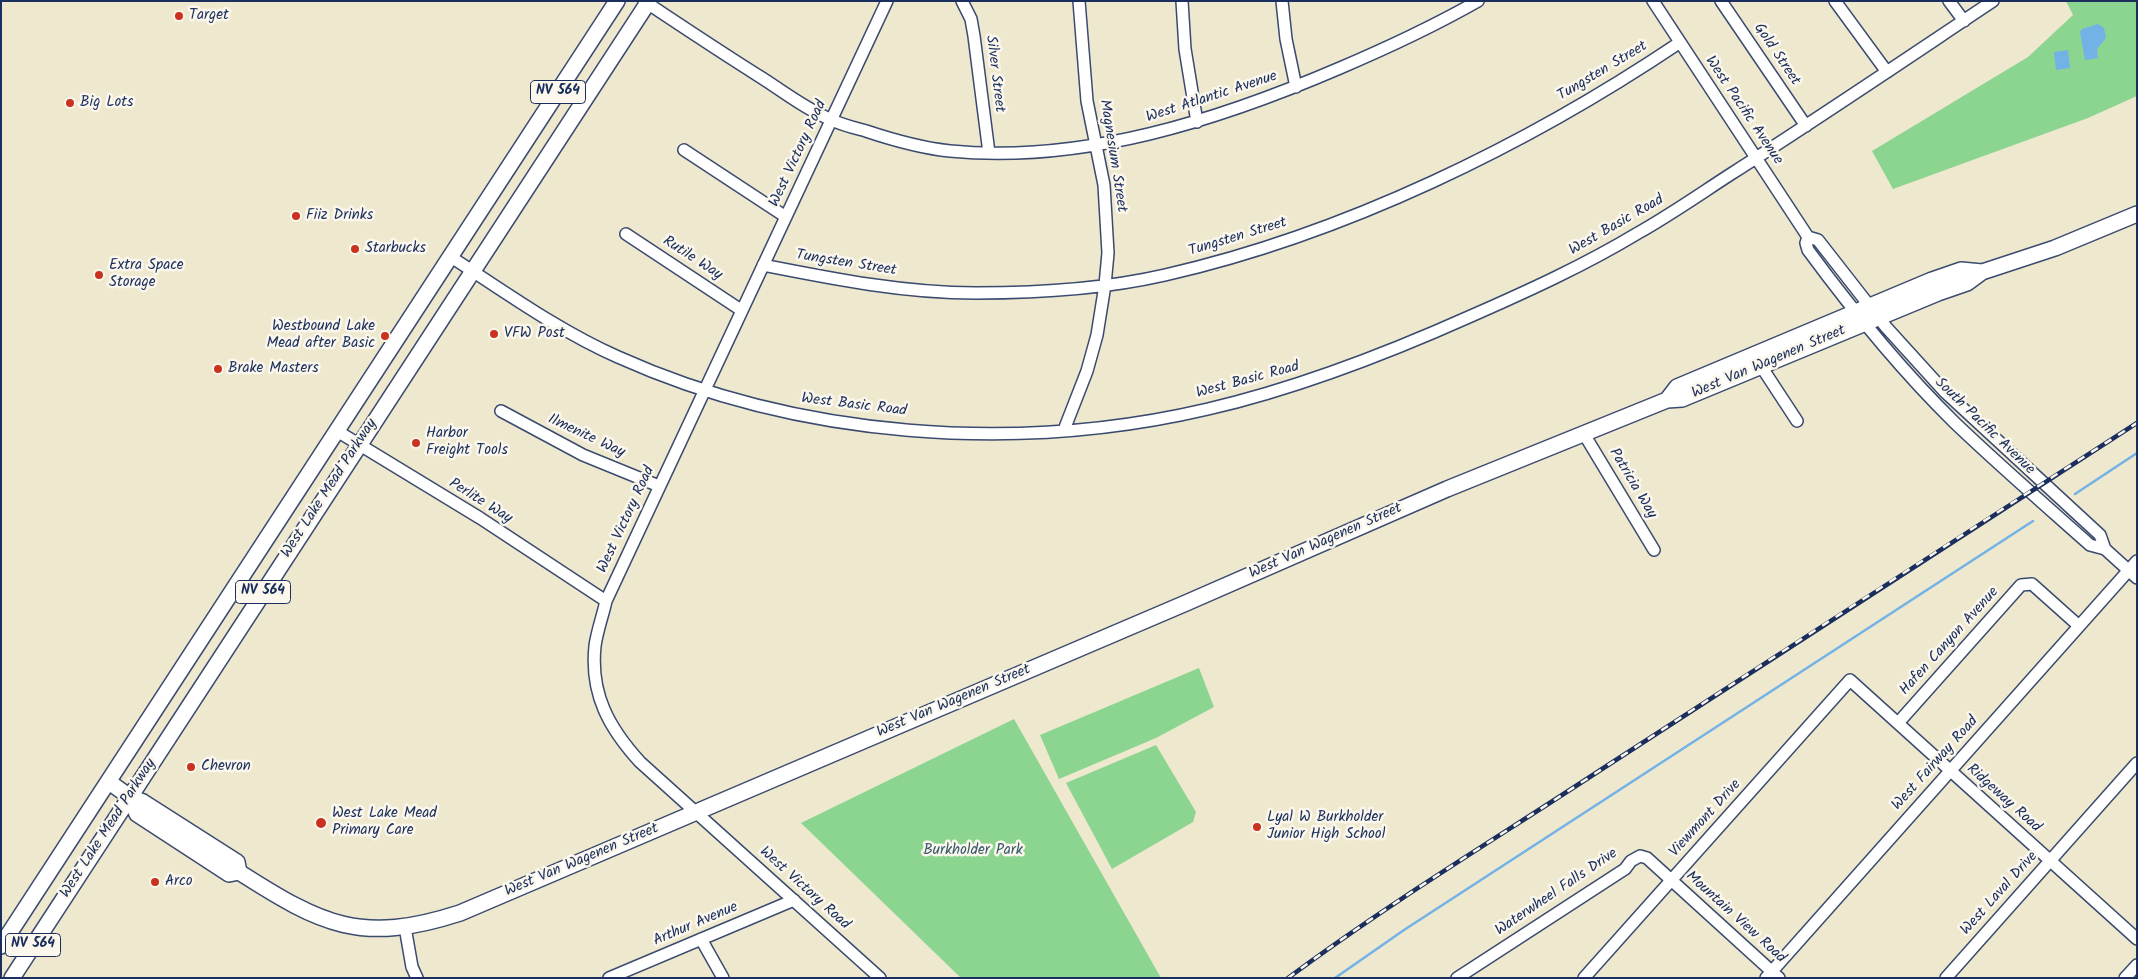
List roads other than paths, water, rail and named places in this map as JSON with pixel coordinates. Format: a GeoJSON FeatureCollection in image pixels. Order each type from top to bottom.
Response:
{"type":"FeatureCollection","features":[{"type":"Feature","properties":{"kind":"main road","name":"West Lake Mead Parkway"},"geometry":{"type":"LineString","coordinates":[[1,946],[618,1]]}},
{"type":"Feature","properties":{"kind":"main road","name":"West Lake Mead Parkway"},"geometry":{"type":"LineString","coordinates":[[12,978],[647,2]]}},
{"type":"Feature","properties":{"kind":"main road","name":"West Van Wagenen Street"},"geometry":{"type":"LineString","coordinates":[[108,782],[130,797],[137,814],[229,874],[239,872],[295,907],[324,920],[364,928],[404,927],[434,921],[460,912],[696,813],[1446,489],[1667,400],[1682,399],[1758,360],[1866,315],[1961,270],[1982,272],[2055,248],[2137,214]]}},
{"type":"Feature","properties":{"kind":"street","name":"West Victory Road"},"geometry":{"type":"LineString","coordinates":[[880,978],[696,813],[628,749],[615,733],[604,714],[595,673],[595,646],[606,601],[886,1]]}},
{"type":"Feature","properties":{"kind":"street","name":"Silver Street"},"geometry":{"type":"LineString","coordinates":[[962,1],[971,19],[989,152]]}},
{"type":"Feature","properties":{"kind":"street","name":"Magnesium Street"},"geometry":{"type":"LineString","coordinates":[[1064,430],[1087,372],[1097,335],[1105,285],[1107,221],[1104,185],[1088,102],[1079,1]]}},
{"type":"Feature","properties":{"kind":"street"},"geometry":{"type":"LineString","coordinates":[[1182,1],[1185,49],[1197,122]]}},
{"type":"Feature","properties":{"kind":"street"},"geometry":{"type":"LineString","coordinates":[[1282,1],[1286,39],[1296,87]]}},
{"type":"Feature","properties":{"kind":"street","name":"West Atlantic Avenue"},"geometry":{"type":"LineString","coordinates":[[647,2],[693,34],[831,120],[896,140],[948,150],[1018,152],[1096,145],[1197,122],[1296,87],[1378,52],[1478,1]]}},
{"type":"Feature","properties":{"kind":"street","name":"West Pacific Avenue"},"geometry":{"type":"LineString","coordinates":[[1652,1],[1808,237],[1818,240],[1866,315]]}},
{"type":"Feature","properties":{"kind":"street","name":"Gold Street"},"geometry":{"type":"LineString","coordinates":[[1721,1],[1806,126]]}},
{"type":"Feature","properties":{"kind":"street"},"geometry":{"type":"LineString","coordinates":[[1835,1],[1887,72]]}},
{"type":"Feature","properties":{"kind":"street"},"geometry":{"type":"LineString","coordinates":[[1949,1],[1964,21]]}},
{"type":"Feature","properties":{"kind":"street","name":"West Basic Road"},"geometry":{"type":"LineString","coordinates":[[451,257],[538,314],[594,347],[669,379],[704,391],[780,412],[853,424],[952,433],[1017,433],[1117,425],[1205,410],[1288,388],[1430,335],[1539,286],[1636,234],[1806,126],[1993,1]]}},
{"type":"Feature","properties":{"kind":"street","name":"Tungsten Street"},"geometry":{"type":"LineString","coordinates":[[763,265],[855,283],[919,290],[992,292],[1037,291],[1105,285],[1164,275],[1243,255],[1341,220],[1435,180],[1536,130],[1643,67],[1679,43]]}},
{"type":"Feature","properties":{"kind":"street"},"geometry":{"type":"LineString","coordinates":[[684,150],[786,217]]}},
{"type":"Feature","properties":{"kind":"street","name":"Rutile Way"},"geometry":{"type":"LineString","coordinates":[[626,234],[741,310]]}},
{"type":"Feature","properties":{"kind":"street","name":"South Pacific Avenue"},"geometry":{"type":"LineString","coordinates":[[1866,315],[1965,412],[2100,535],[2105,549],[2133,574]]}},
{"type":"Feature","properties":{"kind":"street"},"geometry":{"type":"LineString","coordinates":[[1758,360],[1797,422]]}},
{"type":"Feature","properties":{"kind":"street","name":"Ilmenite Way"},"geometry":{"type":"LineString","coordinates":[[501,411],[583,455],[660,486]]}},
{"type":"Feature","properties":{"kind":"street","name":"Perlite Way"},"geometry":{"type":"LineString","coordinates":[[337,431],[480,518],[606,601]]}},
{"type":"Feature","properties":{"kind":"street","name":"Patricia Way"},"geometry":{"type":"LineString","coordinates":[[1584,434],[1654,550]]}},
{"type":"Feature","properties":{"kind":"street","name":"West Fairway Road"},"geometry":{"type":"LineString","coordinates":[[1772,975],[2079,626],[2133,574],[2137,561]]}},
{"type":"Feature","properties":{"kind":"street","name":"Hafen Canyon Avenue"},"geometry":{"type":"LineString","coordinates":[[1898,723],[2019,588],[2027,583],[2036,587],[2079,626]]}},
{"type":"Feature","properties":{"kind":"street","name":"Ridgeway Road"},"geometry":{"type":"LineString","coordinates":[[1850,680],[2137,940]]}},
{"type":"Feature","properties":{"kind":"street","name":"Viewmont Drive"},"geometry":{"type":"LineString","coordinates":[[1584,978],[1850,680]]}},
{"type":"Feature","properties":{"kind":"street","name":"West Laval Drive"},"geometry":{"type":"LineString","coordinates":[[1946,978],[2137,763]]}},
{"type":"Feature","properties":{"kind":"street","name":"Waterwheel Falls Drive"},"geometry":{"type":"LineString","coordinates":[[1458,978],[1625,869],[1631,861],[1640,856],[1647,858],[1671,880]]}},
{"type":"Feature","properties":{"kind":"street","name":"Mountain View Road"},"geometry":{"type":"LineString","coordinates":[[1671,880],[1772,975]]}},
{"type":"Feature","properties":{"kind":"street","name":"Arthur Avenue"},"geometry":{"type":"LineString","coordinates":[[609,978],[794,900]]}},
{"type":"Feature","properties":{"kind":"street"},"geometry":{"type":"LineString","coordinates":[[404,927],[412,967],[417,978]]}},
{"type":"Feature","properties":{"kind":"street"},"geometry":{"type":"LineString","coordinates":[[701,939],[724,978]]}},
{"type":"Feature","properties":{"kind":"street"},"geometry":{"type":"LineString","coordinates":[[2125,978],[2137,965]]}},
{"type":"Feature","properties":{"kind":"water"},"geometry":{"type":"Polygon","coordinates":[[[2098,24],[2104,28],[2106,38],[2097,49],[2098,58],[2085,60],[2080,32],[2082,29],[2098,24]]]}},
{"type":"Feature","properties":{"kind":"water"},"geometry":{"type":"Polygon","coordinates":[[[2068,50],[2070,68],[2056,70],[2054,52],[2068,50]]]}},
{"type":"Feature","properties":{"kind":"waterway"},"geometry":{"type":"LineString","coordinates":[[2075,494],[2137,453]]}},
{"type":"Feature","properties":{"kind":"waterway"},"geometry":{"type":"LineString","coordinates":[[1335,978],[1404,930],[2033,521]]}},
{"type":"Feature","properties":{"kind":"railway"},"geometry":{"type":"LineString","coordinates":[[1288,978],[1365,923],[1444,871],[2137,423]]}},
{"type":"Feature","properties":{"kind":"place","name":"Target"},"geometry":{"type":"Point","coordinates":[179,16]}},
{"type":"Feature","properties":{"kind":"place","name":"Big Lots"},"geometry":{"type":"Point","coordinates":[70,103]}},
{"type":"Feature","properties":{"kind":"place","name":"Fiiz Drinks"},"geometry":{"type":"Point","coordinates":[296,216]}},
{"type":"Feature","properties":{"kind":"place","name":"Starbucks"},"geometry":{"type":"Point","coordinates":[355,249]}},
{"type":"Feature","properties":{"kind":"place","name":"Extra Space Storage"},"geometry":{"type":"Point","coordinates":[99,275]}},
{"type":"Feature","properties":{"kind":"place","name":"VFW Post"},"geometry":{"type":"Point","coordinates":[494,334]}},
{"type":"Feature","properties":{"kind":"place","name":"Westbound Lake Mead after Basic"},"geometry":{"type":"Point","coordinates":[385,336]}},
{"type":"Feature","properties":{"kind":"place","name":"Brake Masters"},"geometry":{"type":"Point","coordinates":[218,369]}},
{"type":"Feature","properties":{"kind":"place","name":"Harbor Freight Tools"},"geometry":{"type":"Point","coordinates":[416,443]}},
{"type":"Feature","properties":{"kind":"place","name":"Chevron"},"geometry":{"type":"Point","coordinates":[191,767]}},
{"type":"Feature","properties":{"kind":"place","name":"West Lake Mead Primary Care"},"geometry":{"type":"Point","coordinates":[321,823]}},
{"type":"Feature","properties":{"kind":"place","name":"Lyal W Burkholder Junior High School"},"geometry":{"type":"Point","coordinates":[1257,827]}},
{"type":"Feature","properties":{"kind":"place","name":"Arco"},"geometry":{"type":"Point","coordinates":[155,882]}},
{"type":"Feature","properties":{"kind":"park label","name":"Burkholder Park"},"geometry":{"type":"Point","coordinates":[973,851]}}]}
